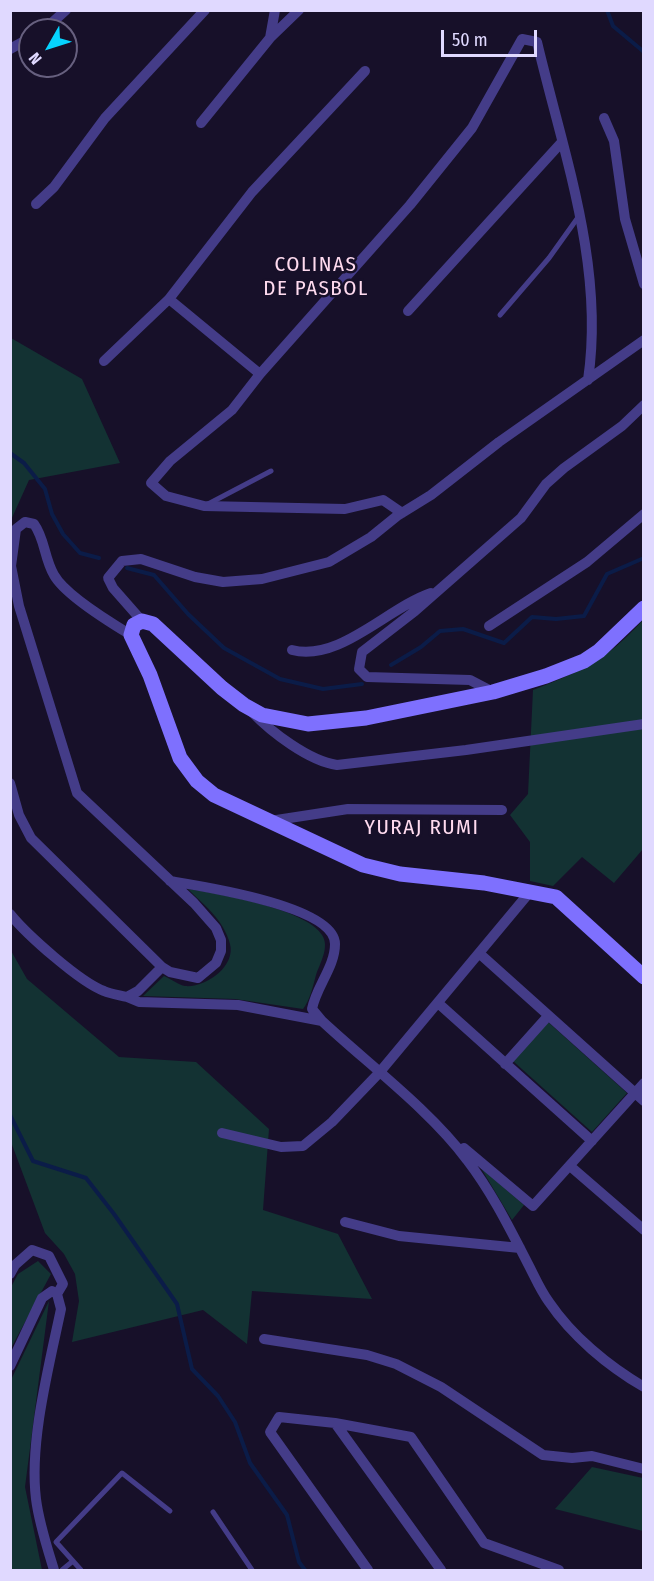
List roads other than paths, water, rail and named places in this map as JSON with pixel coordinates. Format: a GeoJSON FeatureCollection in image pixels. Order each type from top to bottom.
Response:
{"type":"FeatureCollection","features":[{"type":"Feature","properties":{"kind":"street"},"geometry":{"type":"LineString","coordinates":[[36,204],[54,187],[105,118],[205,10]]}},
{"type":"Feature","properties":{"kind":"street"},"geometry":{"type":"LineString","coordinates":[[270,38],[275,10]]}},
{"type":"Feature","properties":{"kind":"street"},"geometry":{"type":"LineString","coordinates":[[201,123],[270,38],[299,10]]}},
{"type":"Feature","properties":{"kind":"street"},"geometry":{"type":"LineString","coordinates":[[402,513],[383,500],[345,509],[204,506],[166,496],[151,483],[170,460],[232,410],[260,374],[403,214],[472,128],[522,39],[537,42],[580,215],[592,300],[591,357],[588,380]]}},
{"type":"Feature","properties":{"kind":"street"},"geometry":{"type":"LineString","coordinates":[[104,361],[169,299],[252,192],[365,71]]}},
{"type":"Feature","properties":{"kind":"street"},"geometry":{"type":"LineString","coordinates":[[604,118],[614,141],[625,219],[644,284]]}},
{"type":"Feature","properties":{"kind":"street"},"geometry":{"type":"LineString","coordinates":[[408,311],[561,143]]}},
{"type":"Feature","properties":{"kind":"street"},"geometry":{"type":"LineString","coordinates":[[169,299],[260,374]]}},
{"type":"Feature","properties":{"kind":"street"},"geometry":{"type":"LineString","coordinates":[[644,340],[499,442],[431,495],[402,513],[371,537],[329,562],[262,579],[208,581],[141,559],[122,561],[108,578],[113,588],[142,621],[153,624],[264,725],[319,759],[337,765],[466,750],[644,724]]}},
{"type":"Feature","properties":{"kind":"street"},"geometry":{"type":"LineString","coordinates":[[622,426],[644,405]]}},
{"type":"Feature","properties":{"kind":"street"},"geometry":{"type":"LineString","coordinates":[[493,692],[470,680],[367,677],[359,669],[362,652],[521,518],[546,484],[564,468],[622,426],[644,414]]}},
{"type":"Feature","properties":{"kind":"street"},"geometry":{"type":"LineString","coordinates":[[489,626],[587,562],[644,514]]}},
{"type":"Feature","properties":{"kind":"street"},"geometry":{"type":"LineString","coordinates":[[10,783],[19,815],[31,838],[162,967],[170,972],[198,978],[216,963],[221,951],[216,928],[77,793],[19,606],[11,566],[16,529],[25,522],[34,524],[40,533],[45,558],[55,578],[67,592],[131,635],[186,768],[214,795],[363,865],[400,874],[484,883],[529,894],[543,893],[556,897],[644,977]]}},
{"type":"Feature","properties":{"kind":"street"},"geometry":{"type":"LineString","coordinates":[[292,650],[307,654],[322,651],[366,630],[411,600],[437,591]]}},
{"type":"Feature","properties":{"kind":"street"},"geometry":{"type":"LineString","coordinates":[[244,705],[262,715],[287,722],[336,723],[493,692],[584,661],[612,641],[644,608]]}},
{"type":"Feature","properties":{"kind":"street"},"geometry":{"type":"LineString","coordinates":[[131,635],[134,625],[142,621]]}},
{"type":"Feature","properties":{"kind":"street"},"geometry":{"type":"LineString","coordinates":[[269,821],[348,809],[502,810]]}},
{"type":"Feature","properties":{"kind":"street"},"geometry":{"type":"LineString","coordinates":[[170,881],[232,891],[306,915],[327,928],[335,941],[334,955],[312,1009],[322,1021],[438,1126],[533,1206],[644,1083]]}},
{"type":"Feature","properties":{"kind":"street"},"geometry":{"type":"LineString","coordinates":[[222,1133],[281,1147],[303,1146],[332,1122],[379,1073],[529,894]]}},
{"type":"Feature","properties":{"kind":"street"},"geometry":{"type":"LineString","coordinates":[[10,914],[22,928],[62,963],[103,991],[139,1002],[237,1005],[322,1021]]}},
{"type":"Feature","properties":{"kind":"street"},"geometry":{"type":"LineString","coordinates":[[480,954],[644,1101]]}},
{"type":"Feature","properties":{"kind":"street"},"geometry":{"type":"LineString","coordinates":[[127,997],[138,991],[162,967]]}},
{"type":"Feature","properties":{"kind":"street"},"geometry":{"type":"LineString","coordinates":[[438,1003],[592,1141]]}},
{"type":"Feature","properties":{"kind":"street"},"geometry":{"type":"LineString","coordinates":[[505,1064],[548,1016]]}},
{"type":"Feature","properties":{"kind":"street"},"geometry":{"type":"LineString","coordinates":[[438,1126],[466,1158],[483,1183],[548,1301],[566,1325],[624,1376],[644,1387]]}},
{"type":"Feature","properties":{"kind":"street"},"geometry":{"type":"LineString","coordinates":[[570,1166],[644,1230]]}},
{"type":"Feature","properties":{"kind":"street"},"geometry":{"type":"LineString","coordinates":[[345,1222],[399,1236],[520,1248]]}},
{"type":"Feature","properties":{"kind":"street"},"geometry":{"type":"LineString","coordinates":[[10,1274],[15,1265],[32,1250],[49,1256],[63,1284],[57,1294]]}},
{"type":"Feature","properties":{"kind":"street"},"geometry":{"type":"LineString","coordinates":[[10,1366],[42,1298],[52,1291],[57,1294],[61,1309],[36,1442],[35,1474],[36,1500],[54,1570]]}},
{"type":"Feature","properties":{"kind":"street"},"geometry":{"type":"LineString","coordinates":[[264,1339],[367,1355],[396,1364],[441,1387],[543,1455],[572,1458],[592,1456],[644,1469]]}},
{"type":"Feature","properties":{"kind":"street"},"geometry":{"type":"LineString","coordinates":[[368,1570],[270,1432],[279,1417],[411,1437],[484,1543],[559,1570]]}},
{"type":"Feature","properties":{"kind":"street"},"geometry":{"type":"LineString","coordinates":[[335,1424],[441,1570]]}},
{"type":"Feature","properties":{"kind":"lane"},"geometry":{"type":"LineString","coordinates":[[500,315],[549,258],[580,215]]}},
{"type":"Feature","properties":{"kind":"lane"},"geometry":{"type":"LineString","coordinates":[[204,506],[271,471]]}},
{"type":"Feature","properties":{"kind":"lane"},"geometry":{"type":"LineString","coordinates":[[81,1570],[56,1542],[122,1473],[170,1511]]}},
{"type":"Feature","properties":{"kind":"lane"},"geometry":{"type":"LineString","coordinates":[[213,1512],[252,1570]]}},
{"type":"Feature","properties":{"kind":"lane"},"geometry":{"type":"LineString","coordinates":[[62,1570],[73,1561]]}},
{"type":"Feature","properties":{"kind":"waterway"},"geometry":{"type":"LineString","coordinates":[[607,10],[613,26],[644,52]]}},
{"type":"Feature","properties":{"kind":"waterway"},"geometry":{"type":"LineString","coordinates":[[10,453],[24,463],[45,489],[52,514],[63,534],[80,553],[99,558]]}},
{"type":"Feature","properties":{"kind":"waterway"},"geometry":{"type":"LineString","coordinates":[[391,665],[421,647],[440,631],[463,629],[504,643],[532,617],[556,619],[584,616],[607,574],[644,558]]}},
{"type":"Feature","properties":{"kind":"waterway"},"geometry":{"type":"LineString","coordinates":[[127,568],[154,575],[188,614],[224,648],[280,679],[323,689],[362,684]]}},
{"type":"Feature","properties":{"kind":"waterway"},"geometry":{"type":"LineString","coordinates":[[10,1115],[33,1161],[86,1178],[177,1304],[192,1369],[218,1396],[235,1422],[250,1463],[287,1515],[299,1562],[305,1570]]}},
{"type":"Feature","properties":{"kind":"district","name":"COLINAS DE PASBOL"},"geometry":{"type":"Point","coordinates":[316,277]}},
{"type":"Feature","properties":{"kind":"district","name":"YURAJ RUMI"},"geometry":{"type":"Point","coordinates":[422,828]}}]}
